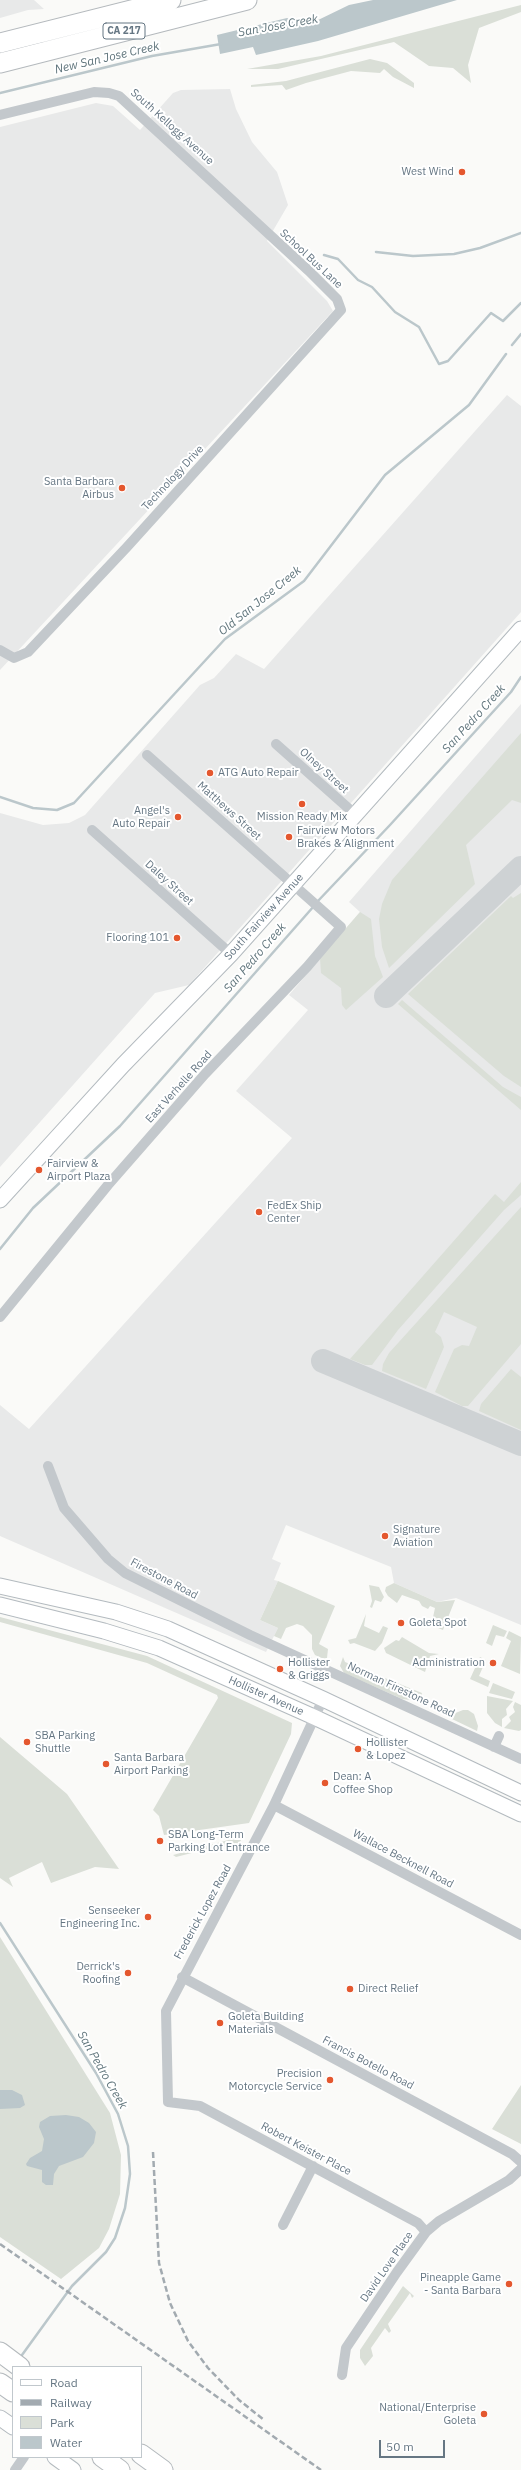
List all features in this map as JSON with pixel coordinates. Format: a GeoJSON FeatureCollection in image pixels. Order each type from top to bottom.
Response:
{"type":"FeatureCollection","features":[{"type":"Feature","properties":{"kind":"highway","name":"CA 217"},"geometry":{"type":"LineString","coordinates":[[0,43],[171,0]]}},
{"type":"Feature","properties":{"kind":"highway","name":"CA 217"},"geometry":{"type":"LineString","coordinates":[[0,63],[247,0]]}},
{"type":"Feature","properties":{"kind":"highway"},"geometry":{"type":"LineString","coordinates":[[0,2352],[19,2366]]}},
{"type":"Feature","properties":{"kind":"highway"},"geometry":{"type":"LineString","coordinates":[[0,2383],[12,2391]]}},
{"type":"Feature","properties":{"kind":"highway"},"geometry":{"type":"LineString","coordinates":[[142,2455],[163,2470]]}},
{"type":"Feature","properties":{"kind":"highway"},"geometry":{"type":"LineString","coordinates":[[103,2458],[120,2470]]}},
{"type":"Feature","properties":{"kind":"main road","name":"South Fairview Avenue"},"geometry":{"type":"LineString","coordinates":[[0,1200],[118,1070],[294,885],[521,629]]}},
{"type":"Feature","properties":{"kind":"main road","name":"Hollister Avenue"},"geometry":{"type":"LineString","coordinates":[[0,1586],[116,1612],[168,1630],[323,1699],[521,1793]]}},
{"type":"Feature","properties":{"kind":"main road","name":"Hollister Avenue"},"geometry":{"type":"LineString","coordinates":[[0,1605],[104,1631],[159,1648],[314,1717],[521,1814]]}},
{"type":"Feature","properties":{"kind":"main road"},"geometry":{"type":"LineString","coordinates":[[0,2418],[12,2426]]}},
{"type":"Feature","properties":{"kind":"main road"},"geometry":{"type":"LineString","coordinates":[[56,2458],[73,2470]]}},
{"type":"Feature","properties":{"kind":"street","name":"South Kellogg Avenue"},"geometry":{"type":"LineString","coordinates":[[0,115],[87,94],[100,92],[114,94],[128,103],[252,217],[261,228]]}},
{"type":"Feature","properties":{"kind":"street","name":"School Bus Lane"},"geometry":{"type":"LineString","coordinates":[[261,228],[337,299],[341,310]]}},
{"type":"Feature","properties":{"kind":"street","name":"Technology Drive"},"geometry":{"type":"LineString","coordinates":[[0,650],[8,656],[19,657],[28,652],[127,547],[341,310]]}},
{"type":"Feature","properties":{"kind":"street","name":"Olney Street"},"geometry":{"type":"LineString","coordinates":[[276,744],[356,815]]}},
{"type":"Feature","properties":{"kind":"street","name":"Matthews Street"},"geometry":{"type":"LineString","coordinates":[[148,754],[294,885]]}},
{"type":"Feature","properties":{"kind":"street","name":"Daley Street"},"geometry":{"type":"LineString","coordinates":[[92,830],[230,954]]}},
{"type":"Feature","properties":{"kind":"street","name":"East Verhelle Road"},"geometry":{"type":"LineString","coordinates":[[0,1317],[108,1185],[205,1074],[302,972],[341,927],[294,885]]}},
{"type":"Feature","properties":{"kind":"street","name":"Firestone Road"},"geometry":{"type":"LineString","coordinates":[[48,1466],[64,1508],[113,1564],[125,1573],[159,1591],[270,1644]]}},
{"type":"Feature","properties":{"kind":"street","name":"Norman Firestone Road"},"geometry":{"type":"LineString","coordinates":[[270,1644],[521,1759]]}},
{"type":"Feature","properties":{"kind":"street","name":"Frederick Lopez Road"},"geometry":{"type":"LineString","coordinates":[[168,2102],[166,2011],[182,1976],[274,1805],[323,1699]]}},
{"type":"Feature","properties":{"kind":"street"},"geometry":{"type":"LineString","coordinates":[[494,1747],[499,1736]]}},
{"type":"Feature","properties":{"kind":"street","name":"Wallace Becknell Road"},"geometry":{"type":"LineString","coordinates":[[274,1805],[521,1935]]}},
{"type":"Feature","properties":{"kind":"street","name":"Francis Botello Road"},"geometry":{"type":"LineString","coordinates":[[182,1976],[512,2154],[521,2162]]}},
{"type":"Feature","properties":{"kind":"street","name":"Robert Keister Place"},"geometry":{"type":"LineString","coordinates":[[168,2102],[200,2106],[418,2223],[426,2232]]}},
{"type":"Feature","properties":{"kind":"street"},"geometry":{"type":"LineString","coordinates":[[283,2225],[313,2166]]}},
{"type":"Feature","properties":{"kind":"street","name":"David Love Place"},"geometry":{"type":"LineString","coordinates":[[342,2375],[346,2348],[396,2272],[426,2232],[439,2221],[509,2180],[521,2169]]}},
{"type":"Feature","properties":{"kind":"street"},"geometry":{"type":"LineString","coordinates":[[15,2470],[23,2458]]}},
{"type":"Feature","properties":{"kind":"shaded area"},"geometry":{"type":"Polygon","coordinates":[[[0,0],[34,0],[44,9],[28,10],[0,18],[0,0]]]}},
{"type":"Feature","properties":{"kind":"shaded area"},"geometry":{"type":"Polygon","coordinates":[[[230,89],[236,109],[252,142],[277,172],[288,205],[267,241],[327,301],[333,311],[0,670],[0,127],[96,103],[113,106],[140,130],[173,93],[181,90],[230,89]]]}},
{"type":"Feature","properties":{"kind":"shaded area"},"geometry":{"type":"Polygon","coordinates":[[[507,395],[521,406],[521,612],[189,985],[155,993],[0,1167],[0,813],[43,825],[69,823],[85,815],[200,685],[214,678],[236,654],[264,669],[507,395]]]}},
{"type":"Feature","properties":{"kind":"shaded area"},"geometry":{"type":"Polygon","coordinates":[[[521,704],[521,1625],[456,1598],[437,1602],[394,1583],[391,1567],[286,1525],[272,1559],[281,1563],[274,1580],[278,1581],[260,1620],[278,1628],[266,1652],[0,1536],[0,1405],[29,1429],[292,1138],[236,1091],[308,1010],[289,995],[360,912],[349,902],[521,704]]]}},
{"type":"Feature","properties":{"kind":"green space"},"geometry":{"type":"Polygon","coordinates":[[[521,5],[521,12],[479,28],[468,65],[471,83],[453,68],[429,66],[394,42],[278,69],[247,69],[321,56],[521,5]]]}},
{"type":"Feature","properties":{"kind":"green space"},"geometry":{"type":"Polygon","coordinates":[[[370,59],[387,63],[414,83],[414,88],[393,77],[384,69],[380,73],[351,71],[286,90],[282,85],[251,87],[251,85],[286,81],[370,59]]]}},
{"type":"Feature","properties":{"kind":"green space"},"geometry":{"type":"Polygon","coordinates":[[[521,733],[521,803],[512,800],[466,845],[475,884],[389,968],[382,947],[379,919],[382,904],[392,880],[521,733]]]}},
{"type":"Feature","properties":{"kind":"green space"},"geometry":{"type":"Polygon","coordinates":[[[521,893],[521,1087],[504,1076],[408,994],[511,896],[513,898],[521,893]]]}},
{"type":"Feature","properties":{"kind":"green space"},"geometry":{"type":"Polygon","coordinates":[[[360,912],[371,919],[375,956],[383,977],[346,1010],[342,1005],[341,988],[321,973],[320,958],[360,912]]]}},
{"type":"Feature","properties":{"kind":"green space"},"geometry":{"type":"Polygon","coordinates":[[[402,1000],[503,1087],[521,1097],[521,1110],[398,1004],[402,1000]]]}},
{"type":"Feature","properties":{"kind":"green space"},"geometry":{"type":"Polygon","coordinates":[[[521,1182],[521,1195],[504,1210],[398,1330],[372,1365],[365,1365],[350,1359],[495,1194],[504,1202],[521,1182]]]}},
{"type":"Feature","properties":{"kind":"green space"},"geometry":{"type":"Polygon","coordinates":[[[521,1207],[521,1344],[468,1406],[462,1406],[435,1392],[454,1349],[462,1345],[469,1346],[477,1327],[444,1312],[435,1332],[441,1337],[444,1347],[426,1389],[382,1371],[383,1364],[389,1353],[521,1207]]]}},
{"type":"Feature","properties":{"kind":"green space"},"geometry":{"type":"Polygon","coordinates":[[[511,1369],[521,1377],[521,1430],[479,1411],[481,1404],[511,1369]]]}},
{"type":"Feature","properties":{"kind":"green space"},"geometry":{"type":"Polygon","coordinates":[[[278,1581],[335,1606],[319,1644],[328,1649],[327,1658],[324,1659],[315,1655],[312,1649],[312,1635],[303,1626],[297,1624],[286,1628],[281,1639],[274,1636],[278,1628],[260,1620],[278,1581]]]}},
{"type":"Feature","properties":{"kind":"green space"},"geometry":{"type":"Polygon","coordinates":[[[394,1583],[437,1602],[455,1600],[443,1630],[433,1626],[432,1622],[435,1608],[430,1606],[428,1609],[422,1606],[419,1601],[402,1595],[397,1603],[388,1596],[385,1591],[386,1587],[394,1583]]]}},
{"type":"Feature","properties":{"kind":"green space"},"geometry":{"type":"Polygon","coordinates":[[[369,1585],[379,1587],[384,1597],[381,1602],[375,1600],[372,1608],[370,1607],[372,1601],[369,1585]]]}},
{"type":"Feature","properties":{"kind":"green space"},"geometry":{"type":"Polygon","coordinates":[[[366,1614],[364,1626],[379,1633],[383,1626],[388,1628],[382,1643],[375,1651],[354,1643],[350,1644],[348,1640],[356,1638],[366,1614]]]}},
{"type":"Feature","properties":{"kind":"green space"},"geometry":{"type":"Polygon","coordinates":[[[0,1617],[147,1656],[292,1723],[291,1734],[249,1823],[164,1835],[159,1816],[153,1810],[218,1698],[217,1695],[147,1663],[0,1622],[0,1617]]]}},
{"type":"Feature","properties":{"kind":"green space"},"geometry":{"type":"Polygon","coordinates":[[[493,1625],[507,1631],[504,1637],[496,1635],[492,1646],[486,1643],[493,1625]]]}},
{"type":"Feature","properties":{"kind":"green space"},"geometry":{"type":"Polygon","coordinates":[[[509,1631],[521,1637],[520,1674],[501,1666],[511,1641],[506,1638],[509,1631]]]}},
{"type":"Feature","properties":{"kind":"green space"},"geometry":{"type":"Polygon","coordinates":[[[402,1637],[429,1653],[439,1654],[430,1656],[425,1672],[386,1653],[384,1648],[396,1640],[399,1641],[402,1637]]]}},
{"type":"Feature","properties":{"kind":"green space"},"geometry":{"type":"Polygon","coordinates":[[[343,1657],[345,1662],[422,1693],[420,1701],[402,1699],[344,1673],[340,1666],[343,1657]]]}},
{"type":"Feature","properties":{"kind":"green space"},"geometry":{"type":"Polygon","coordinates":[[[480,1657],[486,1660],[479,1676],[490,1681],[488,1687],[470,1679],[480,1657]]]}},
{"type":"Feature","properties":{"kind":"green space"},"geometry":{"type":"Polygon","coordinates":[[[493,1683],[515,1692],[512,1699],[489,1693],[493,1683]]]}},
{"type":"Feature","properties":{"kind":"green space"},"geometry":{"type":"Polygon","coordinates":[[[487,1696],[513,1701],[506,1709],[507,1715],[502,1719],[502,1727],[495,1723],[487,1713],[487,1696]]]}},
{"type":"Feature","properties":{"kind":"green space"},"geometry":{"type":"Polygon","coordinates":[[[515,1702],[521,1705],[521,1730],[519,1731],[504,1728],[511,1721],[509,1717],[515,1712],[513,1707],[515,1702]]]}},
{"type":"Feature","properties":{"kind":"green space"},"geometry":{"type":"Polygon","coordinates":[[[463,1710],[468,1710],[474,1714],[478,1726],[477,1731],[452,1719],[453,1714],[463,1710]]]}},
{"type":"Feature","properties":{"kind":"green space"},"geometry":{"type":"Polygon","coordinates":[[[0,1737],[67,1794],[119,1869],[95,1867],[51,1883],[42,1862],[9,1878],[13,1887],[0,1878],[0,1737]]]}},
{"type":"Feature","properties":{"kind":"green space"},"geometry":{"type":"Polygon","coordinates":[[[243,1836],[237,1848],[230,1852],[223,1845],[176,1857],[173,1855],[243,1836]]]}},
{"type":"Feature","properties":{"kind":"green space"},"geometry":{"type":"Polygon","coordinates":[[[0,1937],[110,2113],[121,2155],[120,2194],[109,2229],[99,2248],[61,2279],[0,2237],[0,1937]]]}},
{"type":"Feature","properties":{"kind":"green space"},"geometry":{"type":"Polygon","coordinates":[[[521,2085],[521,2144],[492,2129],[521,2085]]]}},
{"type":"Feature","properties":{"kind":"green space"},"geometry":{"type":"Polygon","coordinates":[[[403,2286],[414,2296],[412,2298],[410,2293],[388,2324],[391,2331],[389,2333],[385,2328],[371,2348],[373,2356],[365,2366],[360,2358],[360,2350],[403,2286]]]}},
{"type":"Feature","properties":{"kind":"water","name":"San Jose Creek"},"geometry":{"type":"Polygon","coordinates":[[[373,0],[457,0],[318,41],[256,55],[253,47],[220,54],[217,35],[287,18],[300,22],[314,22],[349,5],[373,0]]]}},
{"type":"Feature","properties":{"kind":"water"},"geometry":{"type":"Polygon","coordinates":[[[0,2090],[12,2090],[22,2095],[25,2105],[20,2108],[0,2109],[0,2090]]]}},
{"type":"Feature","properties":{"kind":"water"},"geometry":{"type":"Polygon","coordinates":[[[66,2115],[79,2117],[89,2123],[96,2132],[94,2143],[83,2157],[59,2166],[54,2174],[53,2185],[46,2185],[42,2182],[42,2170],[27,2166],[26,2164],[30,2158],[42,2151],[44,2139],[39,2127],[40,2122],[50,2116],[66,2115]]]}},
{"type":"Feature","properties":{"kind":"waterway","name":"New San Jose Creek"},"geometry":{"type":"LineString","coordinates":[[0,93],[152,56],[221,44]]}},
{"type":"Feature","properties":{"kind":"waterway"},"geometry":{"type":"LineString","coordinates":[[376,252],[413,256],[454,254],[480,248],[521,233]]}},
{"type":"Feature","properties":{"kind":"waterway"},"geometry":{"type":"LineString","coordinates":[[324,255],[338,259],[358,280],[372,287],[395,312],[419,327],[439,364],[448,361],[491,313],[503,321],[521,303]]}},
{"type":"Feature","properties":{"kind":"waterway","name":"Old San Jose Creek"},"geometry":{"type":"LineString","coordinates":[[512,345],[521,334]]}},
{"type":"Feature","properties":{"kind":"waterway","name":"Old San Jose Creek"},"geometry":{"type":"LineString","coordinates":[[0,797],[33,808],[57,810],[74,803],[225,639],[304,581],[385,475],[469,405],[506,354]]}},
{"type":"Feature","properties":{"kind":"waterway","name":"San Pedro Creek"},"geometry":{"type":"LineString","coordinates":[[317,902],[390,825],[511,692],[521,677]]}},
{"type":"Feature","properties":{"kind":"waterway","name":"San Pedro Creek"},"geometry":{"type":"LineString","coordinates":[[0,1249],[33,1208],[120,1126],[314,906]]}},
{"type":"Feature","properties":{"kind":"waterway","name":"San Pedro Creek"},"geometry":{"type":"LineString","coordinates":[[0,1923],[96,2073],[118,2114],[128,2146],[130,2174],[125,2208],[115,2238],[106,2252],[72,2286],[22,2355]]}},
{"type":"Feature","properties":{"kind":"taxiway"},"geometry":{"type":"LineString","coordinates":[[386,996],[521,868]]}},
{"type":"Feature","properties":{"kind":"taxiway"},"geometry":{"type":"LineString","coordinates":[[323,1361],[521,1444]]}},
{"type":"Feature","properties":{"kind":"railway"},"geometry":{"type":"LineString","coordinates":[[153,2152],[159,2263],[170,2303],[188,2341],[208,2368],[239,2400],[264,2420]]}},
{"type":"Feature","properties":{"kind":"railway"},"geometry":{"type":"LineString","coordinates":[[0,2244],[321,2470]]}},
{"type":"Feature","properties":{"kind":"place","name":"West Wind"},"geometry":{"type":"Point","coordinates":[462,172]}},
{"type":"Feature","properties":{"kind":"place","name":"Santa Barbara Airbus"},"geometry":{"type":"Point","coordinates":[122,488]}},
{"type":"Feature","properties":{"kind":"place","name":"ATG Auto Repair"},"geometry":{"type":"Point","coordinates":[210,773]}},
{"type":"Feature","properties":{"kind":"place","name":"Mission Ready Mix"},"geometry":{"type":"Point","coordinates":[302,804]}},
{"type":"Feature","properties":{"kind":"place","name":"Angel's Auto Repair"},"geometry":{"type":"Point","coordinates":[178,817]}},
{"type":"Feature","properties":{"kind":"place","name":"Fairview Motors Brakes & Alignment"},"geometry":{"type":"Point","coordinates":[289,837]}},
{"type":"Feature","properties":{"kind":"place","name":"Flooring 101"},"geometry":{"type":"Point","coordinates":[177,938]}},
{"type":"Feature","properties":{"kind":"place","name":"Fairview & Airport Plaza"},"geometry":{"type":"Point","coordinates":[39,1170]}},
{"type":"Feature","properties":{"kind":"place","name":"FedEx Ship Center"},"geometry":{"type":"Point","coordinates":[259,1212]}},
{"type":"Feature","properties":{"kind":"place","name":"Signature Aviation"},"geometry":{"type":"Point","coordinates":[385,1536]}},
{"type":"Feature","properties":{"kind":"place","name":"Goleta Spot"},"geometry":{"type":"Point","coordinates":[401,1623]}},
{"type":"Feature","properties":{"kind":"place","name":"Administration"},"geometry":{"type":"Point","coordinates":[493,1663]}},
{"type":"Feature","properties":{"kind":"place","name":"Hollister & Griggs"},"geometry":{"type":"Point","coordinates":[280,1669]}},
{"type":"Feature","properties":{"kind":"place","name":"SBA Parking Shuttle"},"geometry":{"type":"Point","coordinates":[27,1742]}},
{"type":"Feature","properties":{"kind":"place","name":"Hollister & Lopez"},"geometry":{"type":"Point","coordinates":[358,1749]}},
{"type":"Feature","properties":{"kind":"place","name":"Santa Barbara Airport Parking"},"geometry":{"type":"Point","coordinates":[106,1764]}},
{"type":"Feature","properties":{"kind":"place","name":"Dean: A Coffee Shop"},"geometry":{"type":"Point","coordinates":[325,1783]}},
{"type":"Feature","properties":{"kind":"place","name":"SBA Long-Term Parking Lot Entrance"},"geometry":{"type":"Point","coordinates":[160,1841]}},
{"type":"Feature","properties":{"kind":"place","name":"Senseeker Engineering Inc."},"geometry":{"type":"Point","coordinates":[148,1917]}},
{"type":"Feature","properties":{"kind":"place","name":"Derrick's Roofing"},"geometry":{"type":"Point","coordinates":[128,1973]}},
{"type":"Feature","properties":{"kind":"place","name":"Direct Relief"},"geometry":{"type":"Point","coordinates":[350,1989]}},
{"type":"Feature","properties":{"kind":"place","name":"Goleta Building Materials"},"geometry":{"type":"Point","coordinates":[220,2023]}},
{"type":"Feature","properties":{"kind":"place","name":"Precision Motorcycle Service"},"geometry":{"type":"Point","coordinates":[330,2080]}},
{"type":"Feature","properties":{"kind":"place","name":"Pineapple Game - Santa Barbara"},"geometry":{"type":"Point","coordinates":[509,2284]}},
{"type":"Feature","properties":{"kind":"place","name":"National/Enterprise Goleta"},"geometry":{"type":"Point","coordinates":[484,2414]}}]}
